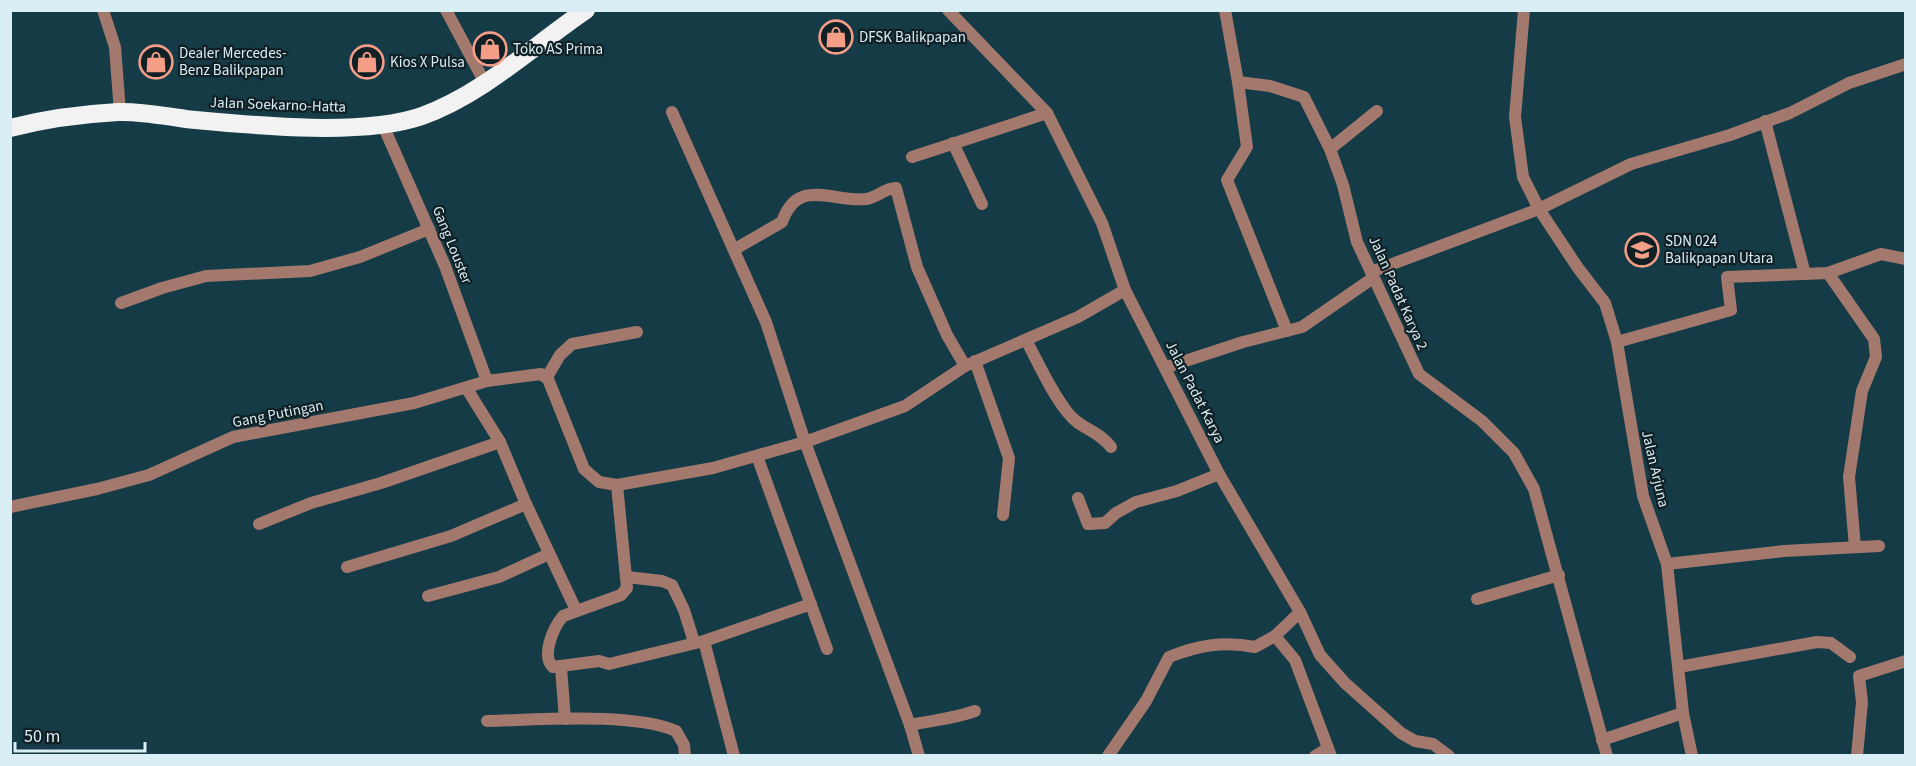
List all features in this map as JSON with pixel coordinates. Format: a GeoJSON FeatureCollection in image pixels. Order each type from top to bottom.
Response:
{"type":"FeatureCollection","features":[{"type":"Feature","properties":{"kind":"highway","name":"Jalan Soekarno-Hatta"},"geometry":{"type":"LineString","coordinates":[[10,128],[38,121],[120,112],[226,123],[301,126],[397,123],[445,106],[485,83],[586,10]]}},
{"type":"Feature","properties":{"kind":"street"},"geometry":{"type":"LineString","coordinates":[[104,10],[115,47],[120,112]]}},
{"type":"Feature","properties":{"kind":"street"},"geometry":{"type":"LineString","coordinates":[[446,10],[485,83]]}},
{"type":"Feature","properties":{"kind":"street","name":"Jalan Padat Karya"},"geometry":{"type":"LineString","coordinates":[[948,10],[1047,113],[1102,223],[1125,290],[1167,367],[1219,474],[1300,612],[1320,655],[1345,683],[1401,733],[1415,741],[1433,744],[1449,756]]}},
{"type":"Feature","properties":{"kind":"street"},"geometry":{"type":"LineString","coordinates":[[1225,10],[1247,147],[1227,180],[1287,331]]}},
{"type":"Feature","properties":{"kind":"street","name":"Jalan Arjuna"},"geometry":{"type":"LineString","coordinates":[[1524,10],[1515,117],[1523,177],[1539,209],[1578,268],[1605,303],[1617,342],[1643,496],[1667,564],[1683,713],[1692,756]]}},
{"type":"Feature","properties":{"kind":"street"},"geometry":{"type":"LineString","coordinates":[[1167,367],[1302,327],[1320,316],[1372,275],[1539,209],[1631,164],[1730,135],[1790,113],[1849,83],[1905,64]]}},
{"type":"Feature","properties":{"kind":"street","name":"Jalan Padat Karya 2"},"geometry":{"type":"LineString","coordinates":[[1238,82],[1270,86],[1304,97],[1330,149],[1343,185],[1357,242],[1419,375],[1482,421],[1514,453],[1534,489],[1606,756]]}},
{"type":"Feature","properties":{"kind":"street"},"geometry":{"type":"LineString","coordinates":[[1330,149],[1377,111]]}},
{"type":"Feature","properties":{"kind":"street"},"geometry":{"type":"LineString","coordinates":[[672,112],[766,322],[805,442],[910,725],[919,756]]}},
{"type":"Feature","properties":{"kind":"street"},"geometry":{"type":"LineString","coordinates":[[912,157],[1047,113]]}},
{"type":"Feature","properties":{"kind":"street"},"geometry":{"type":"LineString","coordinates":[[1765,122],[1805,274]]}},
{"type":"Feature","properties":{"kind":"street","name":"Gang Louster"},"geometry":{"type":"LineString","coordinates":[[382,123],[429,229],[487,381]]}},
{"type":"Feature","properties":{"kind":"street"},"geometry":{"type":"LineString","coordinates":[[953,143],[982,204]]}},
{"type":"Feature","properties":{"kind":"street"},"geometry":{"type":"LineString","coordinates":[[735,249],[782,222],[786,211],[802,198],[819,193],[864,200],[896,188],[917,267],[947,335],[970,364],[1009,458],[1003,515]]}},
{"type":"Feature","properties":{"kind":"street"},"geometry":{"type":"LineString","coordinates":[[121,303],[162,288],[206,276],[310,271],[360,256],[429,229]]}},
{"type":"Feature","properties":{"kind":"street"},"geometry":{"type":"LineString","coordinates":[[1617,342],[1731,310],[1727,277],[1828,273],[1881,254],[1905,259]]}},
{"type":"Feature","properties":{"kind":"street"},"geometry":{"type":"LineString","coordinates":[[1828,273],[1874,339],[1876,348],[1876,357],[1862,391],[1849,477],[1855,548]]}},
{"type":"Feature","properties":{"kind":"street"},"geometry":{"type":"LineString","coordinates":[[637,332],[566,347],[546,377],[584,469],[599,482],[617,485],[713,468],[805,442],[905,406],[970,364],[1026,340],[1043,330],[1078,317],[1125,290]]}},
{"type":"Feature","properties":{"kind":"street"},"geometry":{"type":"LineString","coordinates":[[1026,340],[1068,414],[1081,425],[1101,434],[1111,447]]}},
{"type":"Feature","properties":{"kind":"street","name":"Gang Putingan"},"geometry":{"type":"LineString","coordinates":[[10,507],[97,489],[149,475],[233,437],[414,403],[467,389],[487,381],[541,374],[546,377]]}},
{"type":"Feature","properties":{"kind":"street"},"geometry":{"type":"LineString","coordinates":[[467,389],[500,442],[526,504],[576,610]]}},
{"type":"Feature","properties":{"kind":"street"},"geometry":{"type":"LineString","coordinates":[[259,525],[311,503],[381,483],[500,442]]}},
{"type":"Feature","properties":{"kind":"street"},"geometry":{"type":"LineString","coordinates":[[757,456],[827,649]]}},
{"type":"Feature","properties":{"kind":"street"},"geometry":{"type":"LineString","coordinates":[[1078,498],[1088,524],[1100,525],[1136,502],[1177,491],[1219,474]]}},
{"type":"Feature","properties":{"kind":"street"},"geometry":{"type":"LineString","coordinates":[[617,485],[627,588],[621,595],[567,613],[559,621],[547,650],[550,665],[561,668],[599,661],[609,664],[699,642],[810,604]]}},
{"type":"Feature","properties":{"kind":"street"},"geometry":{"type":"LineString","coordinates":[[347,567],[451,536],[526,504]]}},
{"type":"Feature","properties":{"kind":"street"},"geometry":{"type":"LineString","coordinates":[[1667,564],[1784,551],[1879,546]]}},
{"type":"Feature","properties":{"kind":"street"},"geometry":{"type":"LineString","coordinates":[[428,596],[499,577],[549,554]]}},
{"type":"Feature","properties":{"kind":"street"},"geometry":{"type":"LineString","coordinates":[[1477,599],[1559,575]]}},
{"type":"Feature","properties":{"kind":"street"},"geometry":{"type":"LineString","coordinates":[[627,577],[662,581],[672,585],[699,642],[734,756]]}},
{"type":"Feature","properties":{"kind":"street"},"geometry":{"type":"LineString","coordinates":[[1108,756],[1146,701],[1170,657],[1205,644],[1236,643],[1255,647],[1275,636],[1300,612]]}},
{"type":"Feature","properties":{"kind":"street"},"geometry":{"type":"LineString","coordinates":[[1275,636],[1295,660],[1329,752],[1315,756]]}},
{"type":"Feature","properties":{"kind":"street"},"geometry":{"type":"LineString","coordinates":[[1679,667],[1817,642],[1831,643],[1850,657]]}},
{"type":"Feature","properties":{"kind":"street"},"geometry":{"type":"LineString","coordinates":[[1857,756],[1862,702],[1859,676],[1905,661]]}},
{"type":"Feature","properties":{"kind":"street"},"geometry":{"type":"LineString","coordinates":[[561,668],[565,719]]}},
{"type":"Feature","properties":{"kind":"street"},"geometry":{"type":"LineString","coordinates":[[910,725],[941,718],[950,720],[975,711]]}},
{"type":"Feature","properties":{"kind":"street"},"geometry":{"type":"LineString","coordinates":[[1602,740],[1683,713]]}},
{"type":"Feature","properties":{"kind":"street"},"geometry":{"type":"LineString","coordinates":[[487,721],[565,719],[644,722],[676,731],[682,740],[685,756]]}},
{"type":"Feature","properties":{"kind":"place","name":"DFSK Balikpapan"},"geometry":{"type":"Point","coordinates":[836,37]}},
{"type":"Feature","properties":{"kind":"place","name":"Toko AS Prima"},"geometry":{"type":"Point","coordinates":[490,49]}},
{"type":"Feature","properties":{"kind":"place","name":"Dealer Mercedes- Benz Balikpapan"},"geometry":{"type":"Point","coordinates":[156,62]}},
{"type":"Feature","properties":{"kind":"place","name":"Kios X Pulsa"},"geometry":{"type":"Point","coordinates":[367,62]}},
{"type":"Feature","properties":{"kind":"place","name":"SDN 024 Balikpapan Utara"},"geometry":{"type":"Point","coordinates":[1642,250]}}]}
